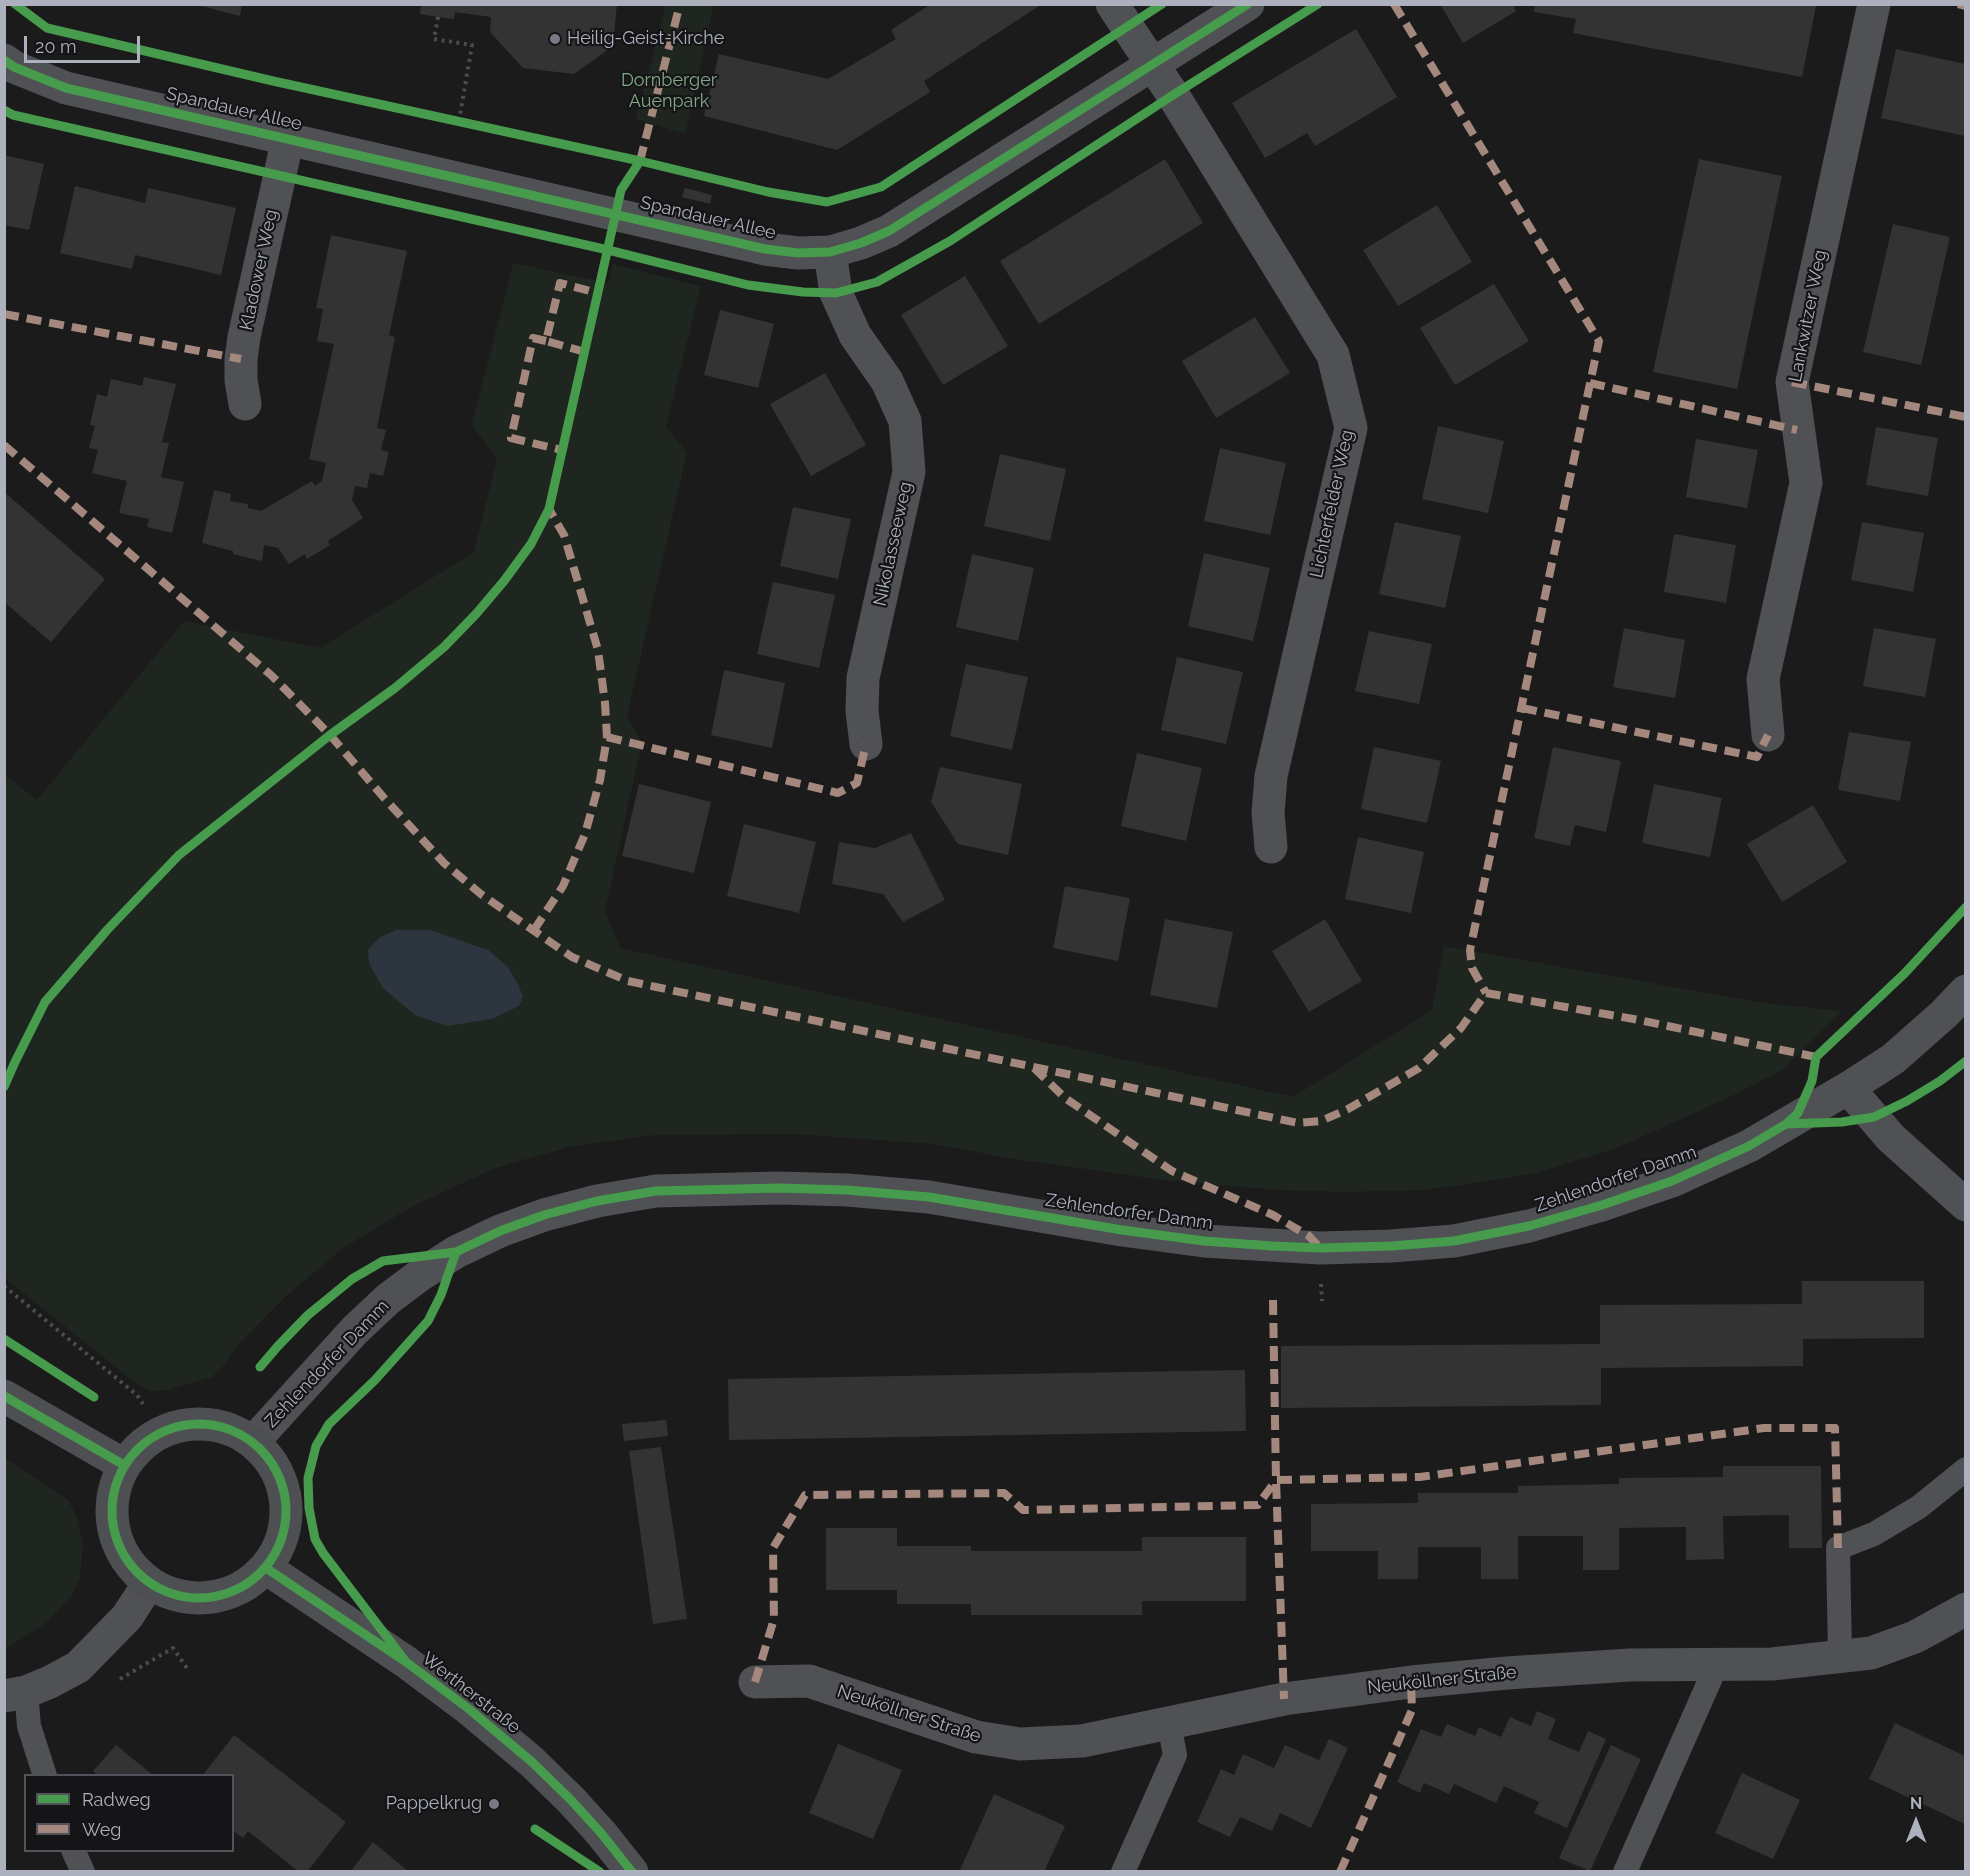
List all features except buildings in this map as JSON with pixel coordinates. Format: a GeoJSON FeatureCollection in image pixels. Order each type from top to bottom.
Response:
{"type":"FeatureCollection","features":[{"type":"Feature","properties":{"kind":"main road"},"geometry":{"type":"LineString","coordinates":[[4,1396],[124,1465]]}},
{"type":"Feature","properties":{"kind":"main road"},"geometry":{"type":"LineString","coordinates":[[196,1423],[225,1427],[253,1442],[272,1461],[284,1486],[287,1515],[281,1543],[266,1568],[247,1584],[224,1595],[198,1599],[172,1595],[149,1583],[130,1565],[117,1542],[111,1516],[114,1490],[124,1465],[143,1443],[168,1428],[196,1423]]}},
{"type":"Feature","properties":{"kind":"main road","name":"Wertherstraße"},"geometry":{"type":"LineString","coordinates":[[266,1568],[406,1662],[532,1762],[601,1833],[632,1872]]}},
{"type":"Feature","properties":{"kind":"street","name":"Lichterfelder Weg"},"geometry":{"type":"LineString","coordinates":[[1112,4],[1173,95],[1333,355],[1351,428],[1271,776],[1268,813],[1271,847]]}},
{"type":"Feature","properties":{"kind":"street","name":"Spandauer Allee"},"geometry":{"type":"LineString","coordinates":[[4,60],[14,67],[66,88],[765,249],[798,254],[830,252],[861,243],[889,231],[1248,4]]}},
{"type":"Feature","properties":{"kind":"street","name":"Lankwitzer Weg"},"geometry":{"type":"LineString","coordinates":[[1768,735],[1763,679],[1806,483],[1792,382],[1874,4]]}},
{"type":"Feature","properties":{"kind":"street","name":"Kladower Weg"},"geometry":{"type":"LineString","coordinates":[[244,404],[241,380],[244,337],[288,138]]}},
{"type":"Feature","properties":{"kind":"street","name":"Nikolasseeweg"},"geometry":{"type":"LineString","coordinates":[[830,252],[836,294],[855,335],[887,381],[905,421],[909,472],[863,678],[862,711],[866,744]]}},
{"type":"Feature","properties":{"kind":"street","name":"Zehlendorfer Damm"},"geometry":{"type":"LineString","coordinates":[[253,1442],[355,1330],[388,1299],[420,1275],[456,1252],[500,1231],[544,1215],[597,1200],[656,1191],[779,1188],[847,1190],[929,1197],[1122,1230],[1204,1240],[1320,1248],[1391,1246],[1454,1240],[1529,1226],[1602,1205],[1672,1180],[1749,1146],[1893,1059],[1944,1014],[1965,991]]}},
{"type":"Feature","properties":{"kind":"street"},"geometry":{"type":"LineString","coordinates":[[1848,1088],[1892,1138],[1965,1205]]}},
{"type":"Feature","properties":{"kind":"street"},"geometry":{"type":"LineString","coordinates":[[15,1694],[50,1682],[78,1667],[127,1617],[149,1583]]}},
{"type":"Feature","properties":{"kind":"street","name":"Neuköllner Straße"},"geometry":{"type":"LineString","coordinates":[[755,1682],[809,1681],[976,1737],[1020,1744],[1082,1741],[1284,1699],[1411,1682],[1630,1665],[1772,1664],[1871,1653],[1915,1637],[1965,1609]]}},
{"type":"Feature","properties":{"kind":"lane"},"geometry":{"type":"LineString","coordinates":[[1840,1657],[1838,1548],[1874,1534],[1919,1507],[1965,1469]]}},
{"type":"Feature","properties":{"kind":"lane"},"geometry":{"type":"LineString","coordinates":[[1625,1872],[1717,1664]]}},
{"type":"Feature","properties":{"kind":"lane"},"geometry":{"type":"LineString","coordinates":[[15,1694],[29,1726],[44,1774]]}},
{"type":"Feature","properties":{"kind":"lane"},"geometry":{"type":"LineString","coordinates":[[1123,1872],[1175,1755],[1169,1724]]}},
{"type":"Feature","properties":{"kind":"lane"},"geometry":{"type":"LineString","coordinates":[[73,1852],[83,1872]]}},
{"type":"Feature","properties":{"kind":"path"},"geometry":{"type":"LineString","coordinates":[[438,17],[434,39],[472,45],[459,121]]}},
{"type":"Feature","properties":{"kind":"path"},"geometry":{"type":"LineString","coordinates":[[4,1286],[137,1395],[143,1404]]}},
{"type":"Feature","properties":{"kind":"path"},"geometry":{"type":"LineString","coordinates":[[4,1339],[94,1397]]}},
{"type":"Feature","properties":{"kind":"path"},"geometry":{"type":"LineString","coordinates":[[173,1648],[189,1671]]}},
{"type":"Feature","properties":{"kind":"green space","name":"Dornberger Auenpark"},"geometry":{"type":"Polygon","coordinates":[[[666,5],[714,5],[685,134],[636,119],[666,5]]]}},
{"type":"Feature","properties":{"kind":"green space"},"geometry":{"type":"Polygon","coordinates":[[[513,263],[608,283],[613,264],[701,286],[666,427],[687,452],[627,716],[642,742],[605,911],[620,948],[1293,1097],[1432,1010],[1444,946],[1763,1003],[1842,1011],[1782,1070],[1734,1095],[1617,1148],[1533,1174],[1426,1190],[1343,1192],[1278,1190],[1164,1180],[1015,1159],[933,1144],[794,1134],[656,1135],[572,1146],[495,1168],[413,1206],[343,1248],[284,1298],[236,1347],[221,1369],[212,1377],[167,1390],[150,1391],[134,1382],[5,1278],[4,774],[37,800],[184,621],[320,648],[474,552],[497,459],[472,425],[513,263]]]}},
{"type":"Feature","properties":{"kind":"green space"},"geometry":{"type":"Polygon","coordinates":[[[5,1458],[68,1500],[77,1517],[83,1544],[80,1577],[72,1595],[45,1624],[5,1649],[5,1458]]]}},
{"type":"Feature","properties":{"kind":"shaded area"},"geometry":{"type":"Polygon","coordinates":[[[396,930],[430,930],[488,950],[507,966],[518,984],[523,997],[519,1006],[492,1019],[447,1026],[415,1015],[383,988],[369,963],[368,950],[379,938],[396,930]]]}},
{"type":"Feature","properties":{"kind":"marked path"},"geometry":{"type":"LineString","coordinates":[[640,161],[680,4]]}},
{"type":"Feature","properties":{"kind":"marked path"},"geometry":{"type":"LineString","coordinates":[[1394,4],[1599,341],[1470,950],[1472,968],[1486,993]]}},
{"type":"Feature","properties":{"kind":"marked path"},"geometry":{"type":"LineString","coordinates":[[1958,4],[1966,6]]}},
{"type":"Feature","properties":{"kind":"marked path"},"geometry":{"type":"LineString","coordinates":[[585,352],[546,341],[560,283],[598,293]]}},
{"type":"Feature","properties":{"kind":"marked path"},"geometry":{"type":"LineString","coordinates":[[4,314],[241,359]]}},
{"type":"Feature","properties":{"kind":"marked path"},"geometry":{"type":"LineString","coordinates":[[546,341],[533,338],[511,438],[562,450]]}},
{"type":"Feature","properties":{"kind":"marked path"},"geometry":{"type":"LineString","coordinates":[[1792,382],[1966,417]]}},
{"type":"Feature","properties":{"kind":"marked path"},"geometry":{"type":"LineString","coordinates":[[1590,383],[1797,430]]}},
{"type":"Feature","properties":{"kind":"marked path"},"geometry":{"type":"LineString","coordinates":[[4,445],[272,676],[330,735],[444,863],[482,895],[572,957],[628,981],[1298,1123],[1321,1121],[1348,1109],[1419,1068],[1461,1028],[1486,993],[1639,1020],[1816,1057],[1819,1054]]}},
{"type":"Feature","properties":{"kind":"marked path"},"geometry":{"type":"LineString","coordinates":[[534,930],[563,886],[585,834],[600,780],[607,737],[598,650],[564,535],[549,509]]}},
{"type":"Feature","properties":{"kind":"marked path"},"geometry":{"type":"LineString","coordinates":[[1522,708],[1757,757],[1768,735]]}},
{"type":"Feature","properties":{"kind":"marked path"},"geometry":{"type":"LineString","coordinates":[[607,737],[838,793],[857,783],[866,744]]}},
{"type":"Feature","properties":{"kind":"marked path"},"geometry":{"type":"LineString","coordinates":[[1034,1068],[1065,1098],[1172,1171],[1273,1215],[1309,1236],[1320,1248]]}},
{"type":"Feature","properties":{"kind":"marked path"},"geometry":{"type":"LineString","coordinates":[[1273,1300],[1276,1480],[1284,1699]]}},
{"type":"Feature","properties":{"kind":"marked path"},"geometry":{"type":"LineString","coordinates":[[755,1682],[774,1619],[773,1548],[805,1495],[1004,1493],[1023,1510],[1258,1505],[1276,1480],[1420,1477],[1764,1428],[1835,1428],[1838,1548]]}},
{"type":"Feature","properties":{"kind":"marked path"},"geometry":{"type":"LineString","coordinates":[[1340,1872],[1412,1710],[1411,1682]]}},
{"type":"Feature","properties":{"kind":"cycle path"},"geometry":{"type":"LineString","coordinates":[[15,4],[47,28],[273,81],[640,161],[768,192],[827,202],[881,187],[1162,4]]}},
{"type":"Feature","properties":{"kind":"cycle path"},"geometry":{"type":"LineString","coordinates":[[4,60],[14,67],[66,88],[765,249],[798,253],[830,252],[861,243],[889,231],[1248,4]]}},
{"type":"Feature","properties":{"kind":"cycle path"},"geometry":{"type":"LineString","coordinates":[[4,110],[13,115],[608,250],[748,285],[803,292],[836,293],[877,282],[950,241],[1173,95],[1318,4]]}},
{"type":"Feature","properties":{"kind":"cycle path"},"geometry":{"type":"LineString","coordinates":[[4,1087],[45,1002],[108,929],[179,855],[330,735],[395,688],[444,647],[504,581],[531,544],[549,509],[621,190],[640,161]]}},
{"type":"Feature","properties":{"kind":"cycle path"},"geometry":{"type":"LineString","coordinates":[[260,1367],[308,1315],[352,1279],[383,1261],[456,1252],[500,1231],[544,1215],[597,1201],[656,1191],[779,1188],[847,1190],[929,1197],[1122,1230],[1204,1241],[1320,1248],[1454,1241],[1529,1226],[1602,1205],[1672,1181],[1749,1146],[1786,1124],[1798,1113],[1812,1081],[1816,1057],[1905,973],[1966,907]]}},
{"type":"Feature","properties":{"kind":"cycle path"},"geometry":{"type":"LineString","coordinates":[[1786,1124],[1842,1122],[1874,1117],[1940,1081],[1966,1061]]}},
{"type":"Feature","properties":{"kind":"cycle path"},"geometry":{"type":"LineString","coordinates":[[406,1662],[323,1553],[315,1539],[309,1508],[308,1478],[316,1446],[329,1424],[375,1380],[428,1321],[441,1295],[456,1252]]}},
{"type":"Feature","properties":{"kind":"cycle path"},"geometry":{"type":"LineString","coordinates":[[4,1339],[94,1397]]}},
{"type":"Feature","properties":{"kind":"cycle path"},"geometry":{"type":"LineString","coordinates":[[4,1396],[124,1465]]}},
{"type":"Feature","properties":{"kind":"cycle path"},"geometry":{"type":"LineString","coordinates":[[199,1424],[216,1425],[232,1430],[261,1449],[280,1478],[285,1494],[286,1511],[285,1528],[280,1544],[261,1573],[232,1592],[216,1597],[199,1598],[182,1597],[166,1592],[137,1573],[118,1544],[113,1528],[112,1511],[113,1494],[118,1478],[137,1449],[166,1430],[182,1425],[199,1424]]}},
{"type":"Feature","properties":{"kind":"cycle path"},"geometry":{"type":"LineString","coordinates":[[266,1568],[406,1662],[469,1709],[532,1762],[571,1800],[632,1872]]}},
{"type":"Feature","properties":{"kind":"cycle path"},"geometry":{"type":"LineString","coordinates":[[535,1829],[600,1872]]}},
{"type":"Feature","properties":{"kind":"place","name":"Heilig-Geist-Kirche"},"geometry":{"type":"Point","coordinates":[555,39]}},
{"type":"Feature","properties":{"kind":"place","name":"Pappelkrug"},"geometry":{"type":"Point","coordinates":[494,1804]}}]}
